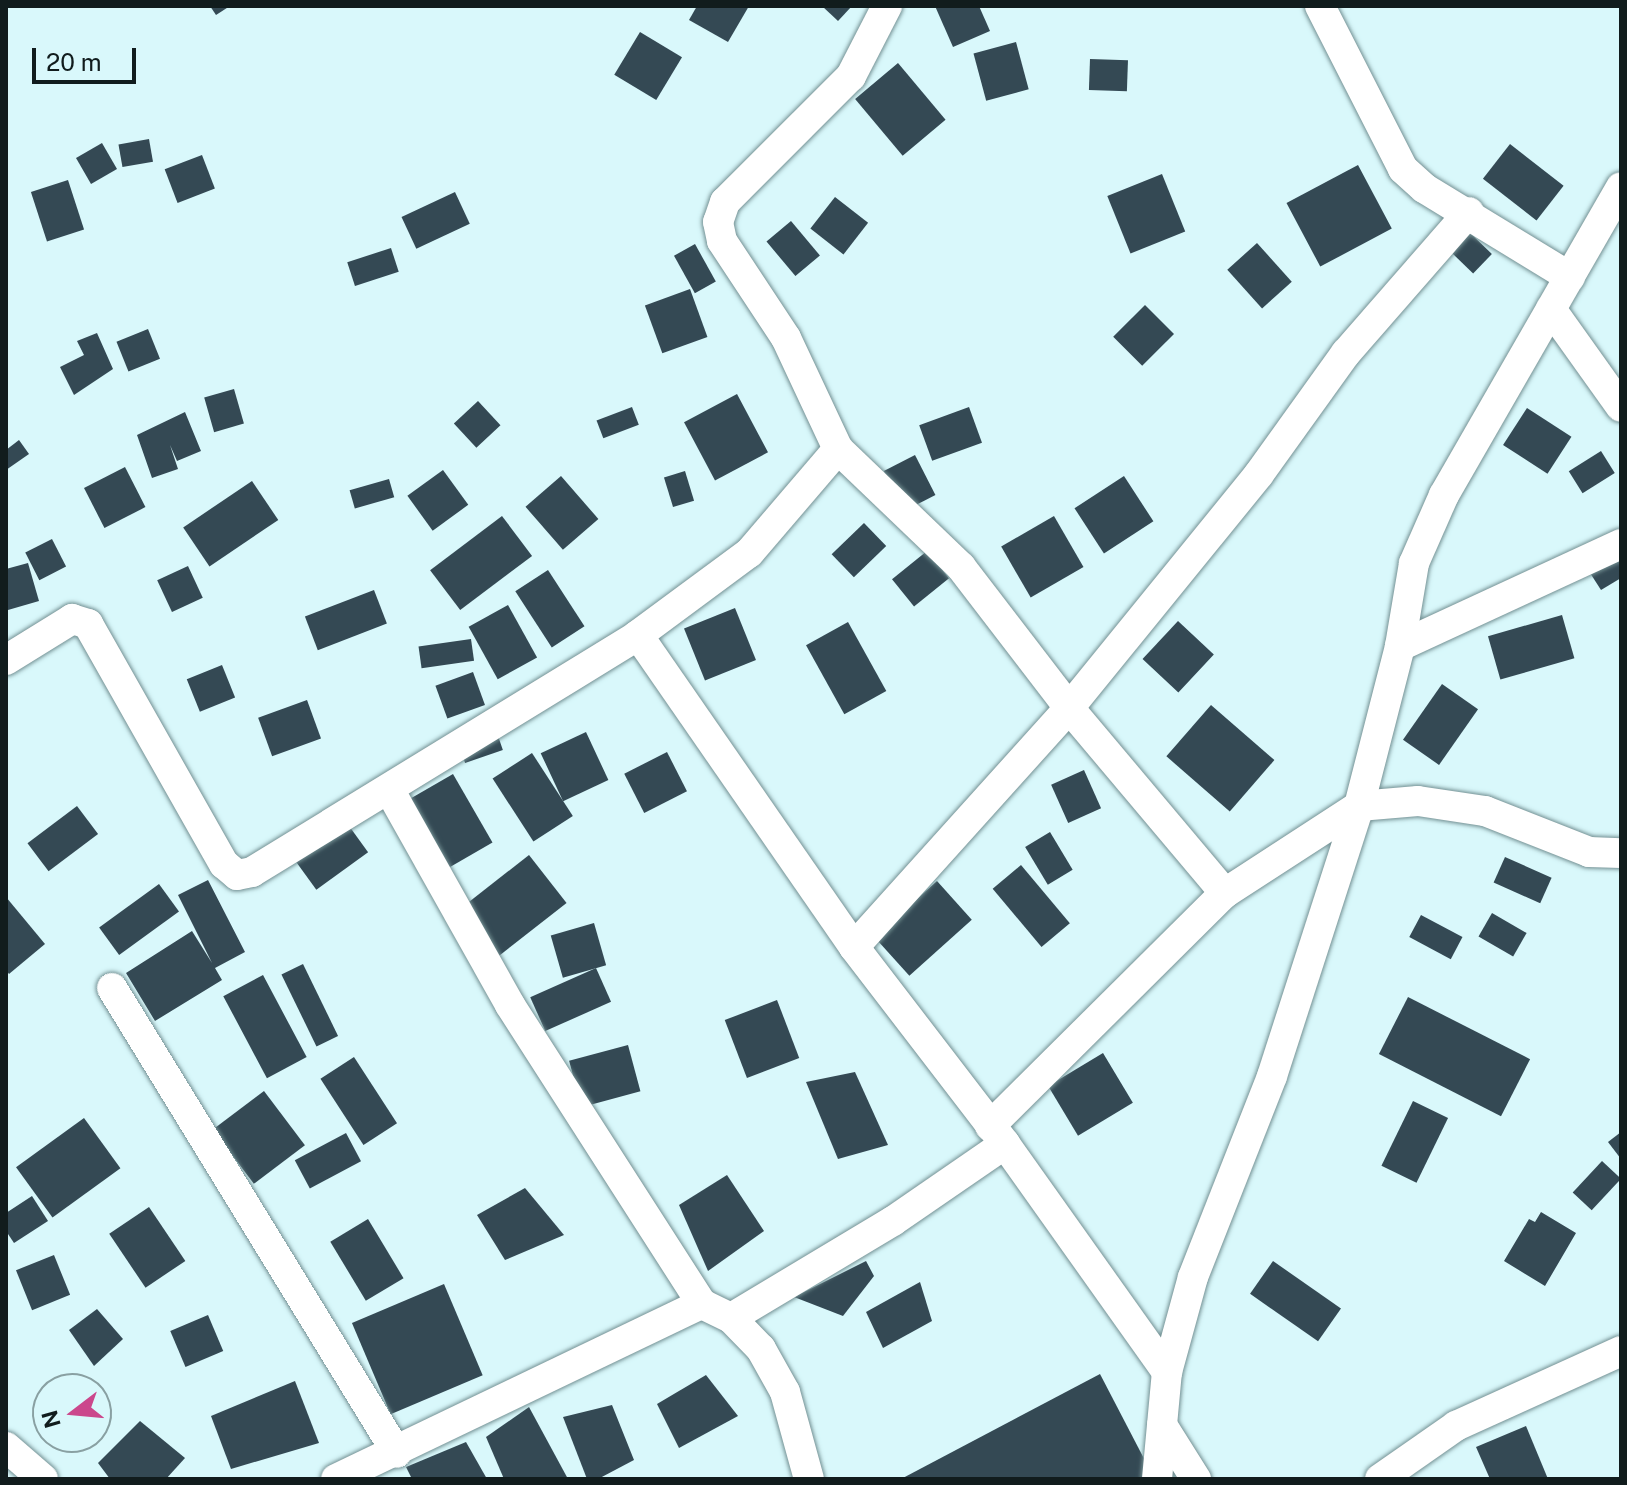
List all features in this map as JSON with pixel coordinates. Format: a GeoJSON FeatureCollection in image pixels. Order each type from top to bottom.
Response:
{"type":"FeatureCollection","features":[{"type":"Feature","properties":{"kind":"street"},"geometry":{"type":"LineString","coordinates":[[887,6],[851,76],[725,202],[718,222],[722,241],[786,338],[838,449],[961,567],[1069,708],[1225,893]]}},
{"type":"Feature","properties":{"kind":"street"},"geometry":{"type":"LineString","coordinates":[[1320,6],[1403,169],[1424,188],[1469,212],[1570,277]]}},
{"type":"Feature","properties":{"kind":"street"},"geometry":{"type":"LineString","coordinates":[[1157,1479],[1167,1372],[1193,1277],[1272,1076],[1359,806],[1400,646],[1414,563],[1444,495],[1621,187]]}},
{"type":"Feature","properties":{"kind":"street"},"geometry":{"type":"LineString","coordinates":[[854,947],[1069,708],[1259,474],[1346,353],[1469,212]]}},
{"type":"Feature","properties":{"kind":"street"},"geometry":{"type":"LineString","coordinates":[[1551,309],[1621,407]]}},
{"type":"Feature","properties":{"kind":"street"},"geometry":{"type":"LineString","coordinates":[[6,660],[72,619],[88,624],[224,864],[237,875],[252,872],[390,791],[638,635],[749,553],[838,449]]}},
{"type":"Feature","properties":{"kind":"street"},"geometry":{"type":"LineString","coordinates":[[1400,646],[1621,544]]}},
{"type":"Feature","properties":{"kind":"street"},"geometry":{"type":"LineString","coordinates":[[638,635],[854,947],[998,1135],[1167,1372]]}},
{"type":"Feature","properties":{"kind":"street"},"geometry":{"type":"LineString","coordinates":[[390,791],[510,1005],[702,1304],[731,1318],[761,1349],[785,1392],[809,1479]]}},
{"type":"Feature","properties":{"kind":"street"},"geometry":{"type":"LineString","coordinates":[[731,1318],[867,1238],[998,1135],[1225,893],[1359,806],[1418,801],[1485,811],[1589,852],[1621,853]]}},
{"type":"Feature","properties":{"kind":"street"},"geometry":{"type":"LineString","coordinates":[[112,988],[397,1453]]}},
{"type":"Feature","properties":{"kind":"street"},"geometry":{"type":"LineString","coordinates":[[336,1479],[397,1453],[702,1304]]}},
{"type":"Feature","properties":{"kind":"street"},"geometry":{"type":"LineString","coordinates":[[1380,1479],[1456,1426],[1621,1351]]}},
{"type":"Feature","properties":{"kind":"street"},"geometry":{"type":"LineString","coordinates":[[1162,1425],[1196,1479]]}},
{"type":"Feature","properties":{"kind":"street"},"geometry":{"type":"LineString","coordinates":[[6,1447],[43,1479]]}},
{"type":"Feature","properties":{"kind":"building"},"geometry":{"type":"Polygon","coordinates":[[[210,6],[230,6],[216,15],[210,6]]]}},
{"type":"Feature","properties":{"kind":"building"},"geometry":{"type":"Polygon","coordinates":[[[697,6],[749,6],[728,42],[689,20],[697,6]]]}},
{"type":"Feature","properties":{"kind":"building"},"geometry":{"type":"Polygon","coordinates":[[[822,6],[852,6],[838,21],[822,6]]]}},
{"type":"Feature","properties":{"kind":"building"},"geometry":{"type":"Polygon","coordinates":[[[935,6],[979,6],[990,31],[953,47],[935,6]]]}},
{"type":"Feature","properties":{"kind":"building"},"geometry":{"type":"Polygon","coordinates":[[[640,32],[682,57],[656,100],[614,75],[640,32]]]}},
{"type":"Feature","properties":{"kind":"building"},"geometry":{"type":"Polygon","coordinates":[[[1016,42],[1029,89],[986,101],[973,53],[1016,42]]]}},
{"type":"Feature","properties":{"kind":"building"},"geometry":{"type":"Polygon","coordinates":[[[1090,59],[1128,60],[1127,91],[1089,90],[1090,59]]]}},
{"type":"Feature","properties":{"kind":"building"},"geometry":{"type":"Polygon","coordinates":[[[898,63],[946,120],[903,156],[855,99],[898,63]]]}},
{"type":"Feature","properties":{"kind":"building"},"geometry":{"type":"Polygon","coordinates":[[[149,139],[153,162],[122,167],[118,144],[149,139]]]}},
{"type":"Feature","properties":{"kind":"building"},"geometry":{"type":"Polygon","coordinates":[[[102,143],[117,169],[91,184],[76,158],[102,143]]]}},
{"type":"Feature","properties":{"kind":"building"},"geometry":{"type":"Polygon","coordinates":[[[1510,144],[1564,186],[1536,221],[1483,179],[1510,144]]]}},
{"type":"Feature","properties":{"kind":"building"},"geometry":{"type":"Polygon","coordinates":[[[202,155],[215,189],[178,203],[165,169],[202,155]]]}},
{"type":"Feature","properties":{"kind":"building"},"geometry":{"type":"Polygon","coordinates":[[[1358,165],[1392,229],[1320,267],[1286,203],[1358,165]]]}},
{"type":"Feature","properties":{"kind":"building"},"geometry":{"type":"Polygon","coordinates":[[[1162,174],[1185,231],[1131,254],[1107,196],[1162,174]]]}},
{"type":"Feature","properties":{"kind":"building"},"geometry":{"type":"Polygon","coordinates":[[[68,180],[84,229],[47,242],[31,192],[68,180]]]}},
{"type":"Feature","properties":{"kind":"building"},"geometry":{"type":"Polygon","coordinates":[[[455,192],[470,224],[416,249],[402,217],[455,192]]]}},
{"type":"Feature","properties":{"kind":"building"},"geometry":{"type":"Polygon","coordinates":[[[835,197],[868,223],[843,254],[810,229],[835,197]]]}},
{"type":"Feature","properties":{"kind":"building"},"geometry":{"type":"Polygon","coordinates":[[[791,221],[820,255],[795,276],[766,242],[791,221]]]}},
{"type":"Feature","properties":{"kind":"building"},"geometry":{"type":"Polygon","coordinates":[[[1466,229],[1492,254],[1473,273],[1447,248],[1466,229]]]}},
{"type":"Feature","properties":{"kind":"building"},"geometry":{"type":"Polygon","coordinates":[[[1257,243],[1292,282],[1262,308],[1227,270],[1257,243]]]}},
{"type":"Feature","properties":{"kind":"building"},"geometry":{"type":"Polygon","coordinates":[[[695,244],[716,282],[695,293],[674,256],[695,244]]]}},
{"type":"Feature","properties":{"kind":"building"},"geometry":{"type":"Polygon","coordinates":[[[391,248],[399,272],[355,286],[347,262],[391,248]]]}},
{"type":"Feature","properties":{"kind":"building"},"geometry":{"type":"Polygon","coordinates":[[[690,289],[707,337],[662,353],[645,305],[690,289]]]}},
{"type":"Feature","properties":{"kind":"building"},"geometry":{"type":"Polygon","coordinates":[[[1145,305],[1174,334],[1142,366],[1113,337],[1145,305]]]}},
{"type":"Feature","properties":{"kind":"building"},"geometry":{"type":"Polygon","coordinates":[[[148,329],[160,359],[128,371],[116,342],[148,329]]]}},
{"type":"Feature","properties":{"kind":"building"},"geometry":{"type":"Polygon","coordinates":[[[97,333],[113,369],[74,395],[60,367],[84,355],[77,341],[97,333]]]}},
{"type":"Feature","properties":{"kind":"building"},"geometry":{"type":"Polygon","coordinates":[[[234,389],[244,424],[214,432],[204,398],[234,389]]]}},
{"type":"Feature","properties":{"kind":"building"},"geometry":{"type":"Polygon","coordinates":[[[737,394],[768,452],[715,480],[684,422],[737,394]]]}},
{"type":"Feature","properties":{"kind":"building"},"geometry":{"type":"Polygon","coordinates":[[[478,401],[501,425],[476,448],[454,424],[478,401]]]}},
{"type":"Feature","properties":{"kind":"building"},"geometry":{"type":"Polygon","coordinates":[[[632,407],[639,425],[603,438],[597,421],[632,407]]]}},
{"type":"Feature","properties":{"kind":"building"},"geometry":{"type":"Polygon","coordinates":[[[969,407],[982,443],[932,461],[919,425],[969,407]]]}},
{"type":"Feature","properties":{"kind":"building"},"geometry":{"type":"Polygon","coordinates":[[[1527,408],[1571,437],[1547,474],[1503,445],[1527,408]]]}},
{"type":"Feature","properties":{"kind":"building"},"geometry":{"type":"Polygon","coordinates":[[[185,412],[201,451],[177,461],[170,445],[178,469],[152,478],[137,435],[185,412]]]}},
{"type":"Feature","properties":{"kind":"building"},"geometry":{"type":"Polygon","coordinates":[[[19,440],[29,454],[6,470],[6,450],[19,440]]]}},
{"type":"Feature","properties":{"kind":"building"},"geometry":{"type":"Polygon","coordinates":[[[1601,451],[1615,473],[1583,493],[1569,471],[1601,451]]]}},
{"type":"Feature","properties":{"kind":"building"},"geometry":{"type":"Polygon","coordinates":[[[915,455],[935,495],[904,511],[884,471],[915,455]]]}},
{"type":"Feature","properties":{"kind":"building"},"geometry":{"type":"Polygon","coordinates":[[[125,467],[145,507],[104,528],[84,488],[125,467]]]}},
{"type":"Feature","properties":{"kind":"building"},"geometry":{"type":"Polygon","coordinates":[[[443,470],[468,505],[433,531],[407,496],[443,470]]]}},
{"type":"Feature","properties":{"kind":"building"},"geometry":{"type":"Polygon","coordinates":[[[685,471],[694,501],[673,507],[664,477],[685,471]]]}},
{"type":"Feature","properties":{"kind":"building"},"geometry":{"type":"Polygon","coordinates":[[[561,476],[598,519],[563,550],[526,507],[561,476]]]}},
{"type":"Feature","properties":{"kind":"building"},"geometry":{"type":"Polygon","coordinates":[[[1124,476],[1153,521],[1104,553],[1075,508],[1124,476]]]}},
{"type":"Feature","properties":{"kind":"building"},"geometry":{"type":"Polygon","coordinates":[[[389,479],[394,497],[355,509],[350,490],[389,479]]]}},
{"type":"Feature","properties":{"kind":"building"},"geometry":{"type":"Polygon","coordinates":[[[252,481],[278,520],[209,566],[183,527],[252,481]]]}},
{"type":"Feature","properties":{"kind":"building"},"geometry":{"type":"Polygon","coordinates":[[[502,516],[532,556],[460,610],[430,570],[502,516]]]}},
{"type":"Feature","properties":{"kind":"building"},"geometry":{"type":"Polygon","coordinates":[[[1054,516],[1084,567],[1031,598],[1001,546],[1054,516]]]}},
{"type":"Feature","properties":{"kind":"building"},"geometry":{"type":"Polygon","coordinates":[[[864,523],[886,546],[854,577],[832,554],[864,523]]]}},
{"type":"Feature","properties":{"kind":"building"},"geometry":{"type":"Polygon","coordinates":[[[1621,537],[1621,578],[1601,590],[1583,562],[1621,537]]]}},
{"type":"Feature","properties":{"kind":"building"},"geometry":{"type":"Polygon","coordinates":[[[52,539],[66,567],[39,580],[25,553],[52,539]]]}},
{"type":"Feature","properties":{"kind":"building"},"geometry":{"type":"Polygon","coordinates":[[[927,551],[949,578],[914,607],[892,579],[927,551]]]}},
{"type":"Feature","properties":{"kind":"building"},"geometry":{"type":"Polygon","coordinates":[[[28,563],[39,601],[8,610],[6,569],[28,563]]]}},
{"type":"Feature","properties":{"kind":"building"},"geometry":{"type":"Polygon","coordinates":[[[188,566],[203,598],[172,612],[157,580],[188,566]]]}},
{"type":"Feature","properties":{"kind":"building"},"geometry":{"type":"Polygon","coordinates":[[[548,570],[584,626],[552,647],[515,591],[548,570]]]}},
{"type":"Feature","properties":{"kind":"building"},"geometry":{"type":"Polygon","coordinates":[[[374,590],[387,624],[318,650],[305,617],[374,590]]]}},
{"type":"Feature","properties":{"kind":"building"},"geometry":{"type":"Polygon","coordinates":[[[508,605],[537,657],[498,679],[469,627],[508,605]]]}},
{"type":"Feature","properties":{"kind":"building"},"geometry":{"type":"Polygon","coordinates":[[[735,608],[756,660],[705,681],[684,629],[735,608]]]}},
{"type":"Feature","properties":{"kind":"building"},"geometry":{"type":"Polygon","coordinates":[[[1562,615],[1574,658],[1500,679],[1488,636],[1562,615]]]}},
{"type":"Feature","properties":{"kind":"building"},"geometry":{"type":"Polygon","coordinates":[[[1178,621],[1214,654],[1178,692],[1143,659],[1178,621]]]}},
{"type":"Feature","properties":{"kind":"building"},"geometry":{"type":"Polygon","coordinates":[[[848,622],[886,691],[844,714],[806,645],[848,622]]]}},
{"type":"Feature","properties":{"kind":"building"},"geometry":{"type":"Polygon","coordinates":[[[471,639],[474,661],[422,668],[419,646],[471,639]]]}},
{"type":"Feature","properties":{"kind":"building"},"geometry":{"type":"Polygon","coordinates":[[[222,665],[235,697],[200,712],[187,679],[222,665]]]}},
{"type":"Feature","properties":{"kind":"building"},"geometry":{"type":"Polygon","coordinates":[[[473,672],[485,705],[447,719],[435,686],[473,672]]]}},
{"type":"Feature","properties":{"kind":"building"},"geometry":{"type":"Polygon","coordinates":[[[1442,684],[1478,709],[1439,765],[1403,740],[1442,684]]]}},
{"type":"Feature","properties":{"kind":"building"},"geometry":{"type":"Polygon","coordinates":[[[307,700],[321,739],[272,756],[258,718],[307,700]]]}},
{"type":"Feature","properties":{"kind":"building"},"geometry":{"type":"Polygon","coordinates":[[[1211,705],[1274,760],[1230,811],[1166,756],[1211,705]]]}},
{"type":"Feature","properties":{"kind":"building"},"geometry":{"type":"Polygon","coordinates":[[[586,732],[608,780],[563,801],[541,753],[586,732]]]}},
{"type":"Feature","properties":{"kind":"building"},"geometry":{"type":"Polygon","coordinates":[[[497,733],[503,750],[465,763],[459,746],[497,733]]]}},
{"type":"Feature","properties":{"kind":"building"},"geometry":{"type":"Polygon","coordinates":[[[667,752],[687,791],[644,813],[624,774],[667,752]]]}},
{"type":"Feature","properties":{"kind":"building"},"geometry":{"type":"Polygon","coordinates":[[[532,753],[573,816],[533,841],[493,779],[532,753]]]}},
{"type":"Feature","properties":{"kind":"building"},"geometry":{"type":"Polygon","coordinates":[[[1084,770],[1101,808],[1068,823],[1051,785],[1084,770]]]}},
{"type":"Feature","properties":{"kind":"building"},"geometry":{"type":"Polygon","coordinates":[[[453,774],[493,842],[444,870],[405,802],[453,774]]]}},
{"type":"Feature","properties":{"kind":"building"},"geometry":{"type":"Polygon","coordinates":[[[77,806],[98,834],[49,871],[27,843],[77,806]]]}},
{"type":"Feature","properties":{"kind":"building"},"geometry":{"type":"Polygon","coordinates":[[[344,819],[368,852],[316,890],[292,857],[344,819]]]}},
{"type":"Feature","properties":{"kind":"building"},"geometry":{"type":"Polygon","coordinates":[[[1050,832],[1073,870],[1048,885],[1025,847],[1050,832]]]}},
{"type":"Feature","properties":{"kind":"building"},"geometry":{"type":"Polygon","coordinates":[[[529,855],[567,903],[494,960],[457,912],[529,855]]]}},
{"type":"Feature","properties":{"kind":"building"},"geometry":{"type":"Polygon","coordinates":[[[1505,857],[1552,878],[1540,903],[1494,883],[1505,857]]]}},
{"type":"Feature","properties":{"kind":"building"},"geometry":{"type":"Polygon","coordinates":[[[1021,865],[1070,923],[1042,947],[993,889],[1021,865]]]}},
{"type":"Feature","properties":{"kind":"building"},"geometry":{"type":"Polygon","coordinates":[[[208,880],[245,952],[215,968],[222,980],[155,1021],[126,973],[192,931],[212,963],[178,895],[208,880]]]}},
{"type":"Feature","properties":{"kind":"building"},"geometry":{"type":"Polygon","coordinates":[[[937,881],[972,920],[909,976],[875,937],[937,881]]]}},
{"type":"Feature","properties":{"kind":"building"},"geometry":{"type":"Polygon","coordinates":[[[159,884],[179,912],[119,955],[99,927],[159,884]]]}},
{"type":"Feature","properties":{"kind":"building"},"geometry":{"type":"Polygon","coordinates":[[[6,897],[45,944],[9,974],[6,970],[6,897]]]}},
{"type":"Feature","properties":{"kind":"building"},"geometry":{"type":"Polygon","coordinates":[[[1492,913],[1527,933],[1513,956],[1478,936],[1492,913]]]}},
{"type":"Feature","properties":{"kind":"building"},"geometry":{"type":"Polygon","coordinates":[[[1421,915],[1462,937],[1451,959],[1409,937],[1421,915]]]}},
{"type":"Feature","properties":{"kind":"building"},"geometry":{"type":"Polygon","coordinates":[[[594,923],[606,965],[563,978],[551,935],[594,923]]]}},
{"type":"Feature","properties":{"kind":"building"},"geometry":{"type":"Polygon","coordinates":[[[303,964],[338,1036],[316,1046],[281,975],[303,964]]]}},
{"type":"Feature","properties":{"kind":"building"},"geometry":{"type":"Polygon","coordinates":[[[596,968],[611,1002],[545,1031],[530,997],[596,968]]]}},
{"type":"Feature","properties":{"kind":"building"},"geometry":{"type":"Polygon","coordinates":[[[263,975],[307,1057],[267,1078],[223,996],[263,975]]]}},
{"type":"Feature","properties":{"kind":"building"},"geometry":{"type":"Polygon","coordinates":[[[1408,997],[1530,1059],[1501,1116],[1379,1054],[1408,997]]]}},
{"type":"Feature","properties":{"kind":"building"},"geometry":{"type":"Polygon","coordinates":[[[777,1000],[799,1058],[747,1078],[725,1020],[777,1000]]]}},
{"type":"Feature","properties":{"kind":"building"},"geometry":{"type":"Polygon","coordinates":[[[628,1045],[640,1091],[582,1107],[569,1061],[628,1045]]]}},
{"type":"Feature","properties":{"kind":"building"},"geometry":{"type":"Polygon","coordinates":[[[1103,1053],[1133,1103],[1078,1136],[1048,1086],[1103,1053]]]}},
{"type":"Feature","properties":{"kind":"building"},"geometry":{"type":"Polygon","coordinates":[[[354,1057],[397,1123],[363,1145],[320,1079],[354,1057]]]}},
{"type":"Feature","properties":{"kind":"building"},"geometry":{"type":"Polygon","coordinates":[[[855,1072],[888,1145],[838,1159],[806,1082],[855,1072]]]}},
{"type":"Feature","properties":{"kind":"building"},"geometry":{"type":"Polygon","coordinates":[[[264,1091],[305,1145],[254,1184],[213,1130],[264,1091]]]}},
{"type":"Feature","properties":{"kind":"building"},"geometry":{"type":"Polygon","coordinates":[[[1413,1101],[1448,1118],[1416,1183],[1381,1166],[1413,1101]]]}},
{"type":"Feature","properties":{"kind":"building"},"geometry":{"type":"Polygon","coordinates":[[[84,1118],[120,1168],[52,1218],[16,1167],[84,1118]]]}},
{"type":"Feature","properties":{"kind":"building"},"geometry":{"type":"Polygon","coordinates":[[[1621,1132],[1621,1159],[1608,1142],[1621,1132]]]}},
{"type":"Feature","properties":{"kind":"building"},"geometry":{"type":"Polygon","coordinates":[[[346,1133],[361,1161],[310,1188],[295,1160],[346,1133]]]}},
{"type":"Feature","properties":{"kind":"building"},"geometry":{"type":"Polygon","coordinates":[[[1602,1161],[1621,1179],[1592,1210],[1573,1192],[1602,1161]]]}},
{"type":"Feature","properties":{"kind":"building"},"geometry":{"type":"Polygon","coordinates":[[[727,1175],[764,1231],[708,1271],[679,1205],[727,1175]]]}},
{"type":"Feature","properties":{"kind":"building"},"geometry":{"type":"Polygon","coordinates":[[[525,1188],[564,1235],[505,1260],[477,1215],[525,1188]]]}},
{"type":"Feature","properties":{"kind":"building"},"geometry":{"type":"Polygon","coordinates":[[[32,1196],[48,1221],[14,1243],[6,1231],[6,1213],[32,1196]]]}},
{"type":"Feature","properties":{"kind":"building"},"geometry":{"type":"Polygon","coordinates":[[[149,1207],[185,1261],[146,1288],[109,1234],[149,1207]]]}},
{"type":"Feature","properties":{"kind":"building"},"geometry":{"type":"Polygon","coordinates":[[[1541,1212],[1576,1233],[1545,1286],[1504,1261],[1529,1219],[1535,1222],[1541,1212]]]}},
{"type":"Feature","properties":{"kind":"building"},"geometry":{"type":"Polygon","coordinates":[[[368,1219],[404,1278],[366,1301],[330,1242],[368,1219]]]}},
{"type":"Feature","properties":{"kind":"building"},"geometry":{"type":"Polygon","coordinates":[[[54,1255],[70,1295],[32,1310],[16,1270],[54,1255]]]}},
{"type":"Feature","properties":{"kind":"building"},"geometry":{"type":"Polygon","coordinates":[[[866,1261],[874,1276],[843,1316],[794,1297],[866,1261]]]}},
{"type":"Feature","properties":{"kind":"building"},"geometry":{"type":"Polygon","coordinates":[[[1273,1261],[1341,1309],[1318,1341],[1250,1294],[1273,1261]]]}},
{"type":"Feature","properties":{"kind":"building"},"geometry":{"type":"Polygon","coordinates":[[[920,1282],[932,1321],[883,1348],[866,1312],[920,1282]]]}},
{"type":"Feature","properties":{"kind":"building"},"geometry":{"type":"Polygon","coordinates":[[[444,1284],[483,1375],[391,1414],[352,1323],[444,1284]]]}},
{"type":"Feature","properties":{"kind":"building"},"geometry":{"type":"Polygon","coordinates":[[[97,1309],[123,1339],[94,1366],[69,1330],[97,1309]]]}},
{"type":"Feature","properties":{"kind":"building"},"geometry":{"type":"Polygon","coordinates":[[[208,1315],[223,1351],[185,1367],[170,1331],[208,1315]]]}},
{"type":"Feature","properties":{"kind":"building"},"geometry":{"type":"Polygon","coordinates":[[[1100,1374],[1152,1474],[1143,1479],[901,1479],[1100,1374]]]}},
{"type":"Feature","properties":{"kind":"building"},"geometry":{"type":"Polygon","coordinates":[[[706,1375],[738,1416],[679,1448],[657,1404],[706,1375]]]}},
{"type":"Feature","properties":{"kind":"building"},"geometry":{"type":"Polygon","coordinates":[[[295,1381],[319,1443],[231,1469],[211,1416],[295,1381]]]}},
{"type":"Feature","properties":{"kind":"building"},"geometry":{"type":"Polygon","coordinates":[[[612,1405],[634,1460],[598,1479],[587,1479],[563,1417],[612,1405]]]}},
{"type":"Feature","properties":{"kind":"building"},"geometry":{"type":"Polygon","coordinates":[[[529,1407],[568,1479],[504,1479],[486,1437],[529,1407]]]}},
{"type":"Feature","properties":{"kind":"building"},"geometry":{"type":"Polygon","coordinates":[[[140,1421],[185,1458],[166,1479],[110,1479],[98,1463],[112,1453],[112,1449],[140,1421]]]}},
{"type":"Feature","properties":{"kind":"building"},"geometry":{"type":"Polygon","coordinates":[[[1526,1426],[1548,1479],[1490,1479],[1476,1447],[1526,1426]]]}},
{"type":"Feature","properties":{"kind":"building"},"geometry":{"type":"Polygon","coordinates":[[[466,1442],[487,1479],[412,1479],[406,1467],[466,1442]]]}}]}
